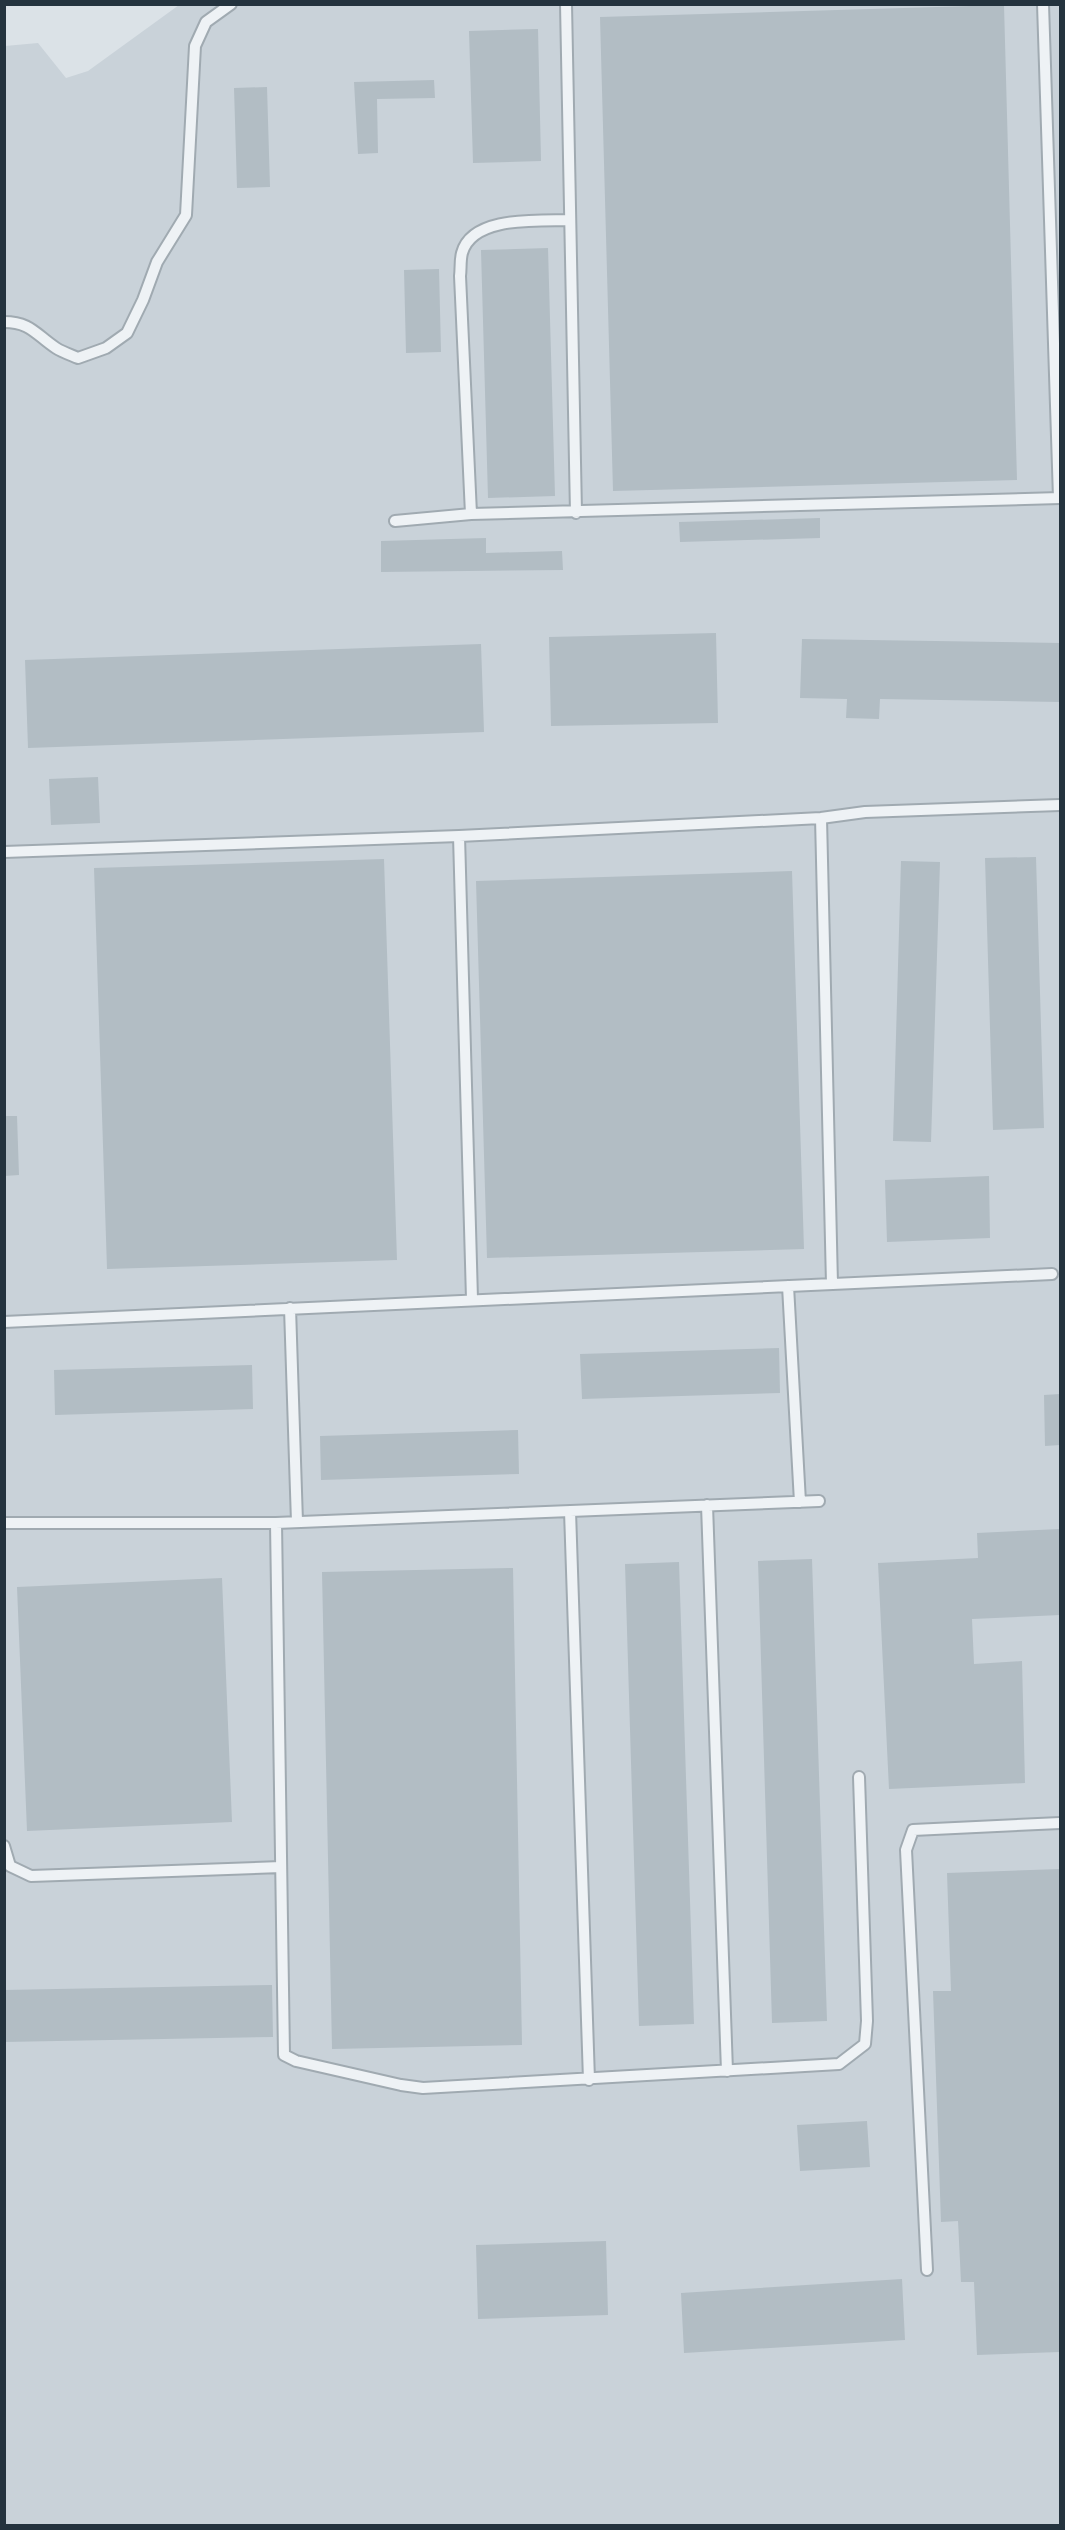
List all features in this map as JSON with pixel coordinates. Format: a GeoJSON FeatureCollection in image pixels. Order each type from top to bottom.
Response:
{"type":"FeatureCollection","features":[{"type":"Feature","properties":{"kind":"lane"},"geometry":{"type":"LineString","coordinates":[[4,322],[18,322],[39,333],[54,347],[78,358],[106,348],[126,333],[143,300],[157,262],[186,215],[195,46],[206,22],[231,4]]}},
{"type":"Feature","properties":{"kind":"lane"},"geometry":{"type":"LineString","coordinates":[[566,4],[576,513]]}},
{"type":"Feature","properties":{"kind":"lane"},"geometry":{"type":"LineString","coordinates":[[394,521],[471,514],[576,513],[1060,498],[1043,4]]}},
{"type":"Feature","properties":{"kind":"lane"},"geometry":{"type":"LineString","coordinates":[[471,514],[460,276],[462,251],[473,235],[492,226],[519,221],[570,220]]}},
{"type":"Feature","properties":{"kind":"lane"},"geometry":{"type":"LineString","coordinates":[[4,852],[459,836],[821,818],[865,812],[1060,805]]}},
{"type":"Feature","properties":{"kind":"lane"},"geometry":{"type":"LineString","coordinates":[[821,818],[832,1284]]}},
{"type":"Feature","properties":{"kind":"lane"},"geometry":{"type":"LineString","coordinates":[[459,836],[472,1299]]}},
{"type":"Feature","properties":{"kind":"lane"},"geometry":{"type":"LineString","coordinates":[[4,1322],[1053,1274]]}},
{"type":"Feature","properties":{"kind":"lane"},"geometry":{"type":"LineString","coordinates":[[788,1286],[800,1502]]}},
{"type":"Feature","properties":{"kind":"lane"},"geometry":{"type":"LineString","coordinates":[[290,1308],[297,1522]]}},
{"type":"Feature","properties":{"kind":"lane"},"geometry":{"type":"LineString","coordinates":[[4,1523],[276,1523],[819,1501]]}},
{"type":"Feature","properties":{"kind":"lane"},"geometry":{"type":"LineString","coordinates":[[707,1505],[727,2072]]}},
{"type":"Feature","properties":{"kind":"lane"},"geometry":{"type":"LineString","coordinates":[[570,1511],[590,2080]]}},
{"type":"Feature","properties":{"kind":"lane"},"geometry":{"type":"LineString","coordinates":[[276,1523],[284,2055],[296,2061],[423,2088],[839,2064],[865,2044],[867,2020],[859,1777]]}},
{"type":"Feature","properties":{"kind":"lane"},"geometry":{"type":"LineString","coordinates":[[927,2270],[906,1850],[913,1830],[1060,1823]]}},
{"type":"Feature","properties":{"kind":"lane"},"geometry":{"type":"LineString","coordinates":[[4,1846],[10,1866],[31,1876],[281,1867]]}},
{"type":"Feature","properties":{"kind":"shaded area"},"geometry":{"type":"Polygon","coordinates":[[[179,5],[1060,5],[1060,2525],[5,2526],[5,46],[38,43],[66,78],[88,71],[179,5]]]}},
{"type":"Feature","properties":{"kind":"building"},"geometry":{"type":"Polygon","coordinates":[[[1004,5],[1017,480],[613,491],[600,17],[1004,5]]]}},
{"type":"Feature","properties":{"kind":"building"},"geometry":{"type":"Polygon","coordinates":[[[538,29],[541,161],[473,163],[469,31],[538,29]]]}},
{"type":"Feature","properties":{"kind":"building"},"geometry":{"type":"Polygon","coordinates":[[[434,80],[435,98],[377,99],[378,153],[358,154],[354,82],[434,80]]]}},
{"type":"Feature","properties":{"kind":"building"},"geometry":{"type":"Polygon","coordinates":[[[267,87],[270,187],[237,188],[234,88],[267,87]]]}},
{"type":"Feature","properties":{"kind":"building"},"geometry":{"type":"Polygon","coordinates":[[[548,248],[555,496],[488,498],[481,250],[548,248]]]}},
{"type":"Feature","properties":{"kind":"building"},"geometry":{"type":"Polygon","coordinates":[[[439,269],[441,352],[406,353],[404,270],[439,269]]]}},
{"type":"Feature","properties":{"kind":"building"},"geometry":{"type":"Polygon","coordinates":[[[820,518],[820,538],[680,542],[679,522],[820,518]]]}},
{"type":"Feature","properties":{"kind":"building"},"geometry":{"type":"Polygon","coordinates":[[[486,538],[486,553],[562,551],[563,570],[381,572],[381,541],[486,538]]]}},
{"type":"Feature","properties":{"kind":"building"},"geometry":{"type":"Polygon","coordinates":[[[716,633],[718,723],[551,726],[549,637],[716,633]]]}},
{"type":"Feature","properties":{"kind":"building"},"geometry":{"type":"Polygon","coordinates":[[[802,639],[1060,643],[1060,702],[880,699],[879,719],[846,718],[847,699],[800,698],[802,639]]]}},
{"type":"Feature","properties":{"kind":"building"},"geometry":{"type":"Polygon","coordinates":[[[481,644],[484,732],[28,748],[25,660],[481,644]]]}},
{"type":"Feature","properties":{"kind":"building"},"geometry":{"type":"Polygon","coordinates":[[[98,777],[100,823],[51,825],[49,779],[98,777]]]}},
{"type":"Feature","properties":{"kind":"building"},"geometry":{"type":"Polygon","coordinates":[[[1036,857],[1044,1128],[993,1130],[985,858],[1036,857]]]}},
{"type":"Feature","properties":{"kind":"building"},"geometry":{"type":"Polygon","coordinates":[[[384,859],[397,1260],[107,1269],[94,868],[384,859]]]}},
{"type":"Feature","properties":{"kind":"building"},"geometry":{"type":"Polygon","coordinates":[[[901,861],[940,862],[931,1142],[893,1141],[901,861]]]}},
{"type":"Feature","properties":{"kind":"building"},"geometry":{"type":"Polygon","coordinates":[[[792,871],[804,1249],[487,1258],[476,881],[792,871]]]}},
{"type":"Feature","properties":{"kind":"building"},"geometry":{"type":"Polygon","coordinates":[[[4,1116],[17,1116],[19,1175],[4,1176],[4,1116]]]}},
{"type":"Feature","properties":{"kind":"building"},"geometry":{"type":"Polygon","coordinates":[[[989,1176],[990,1238],[887,1242],[885,1180],[989,1176]]]}},
{"type":"Feature","properties":{"kind":"building"},"geometry":{"type":"Polygon","coordinates":[[[779,1348],[780,1393],[582,1399],[580,1354],[779,1348]]]}},
{"type":"Feature","properties":{"kind":"building"},"geometry":{"type":"Polygon","coordinates":[[[252,1365],[253,1409],[55,1415],[54,1370],[252,1365]]]}},
{"type":"Feature","properties":{"kind":"building"},"geometry":{"type":"Polygon","coordinates":[[[1060,1394],[1060,1445],[1045,1446],[1044,1395],[1060,1394]]]}},
{"type":"Feature","properties":{"kind":"building"},"geometry":{"type":"Polygon","coordinates":[[[518,1430],[519,1474],[321,1480],[320,1436],[518,1430]]]}},
{"type":"Feature","properties":{"kind":"building"},"geometry":{"type":"Polygon","coordinates":[[[1060,1529],[1060,1615],[972,1619],[974,1664],[1022,1661],[1025,1783],[889,1789],[878,1563],[978,1558],[977,1533],[1060,1529]]]}},
{"type":"Feature","properties":{"kind":"building"},"geometry":{"type":"Polygon","coordinates":[[[812,1559],[827,2021],[772,2023],[758,1561],[812,1559]]]}},
{"type":"Feature","properties":{"kind":"building"},"geometry":{"type":"Polygon","coordinates":[[[679,1562],[694,2024],[639,2026],[625,1564],[679,1562]]]}},
{"type":"Feature","properties":{"kind":"building"},"geometry":{"type":"Polygon","coordinates":[[[513,1568],[522,2045],[332,2049],[322,1572],[513,1568]]]}},
{"type":"Feature","properties":{"kind":"building"},"geometry":{"type":"Polygon","coordinates":[[[222,1578],[232,1822],[27,1831],[17,1587],[222,1578]]]}},
{"type":"Feature","properties":{"kind":"building"},"geometry":{"type":"Polygon","coordinates":[[[1060,1869],[1060,2352],[977,2355],[974,2282],[961,2282],[958,2221],[941,2222],[933,1991],[951,1991],[947,1873],[1060,1869]]]}},
{"type":"Feature","properties":{"kind":"building"},"geometry":{"type":"Polygon","coordinates":[[[272,1985],[273,2037],[4,2042],[4,1990],[272,1985]]]}},
{"type":"Feature","properties":{"kind":"building"},"geometry":{"type":"Polygon","coordinates":[[[867,2121],[870,2167],[800,2171],[797,2125],[867,2121]]]}},
{"type":"Feature","properties":{"kind":"building"},"geometry":{"type":"Polygon","coordinates":[[[606,2241],[608,2315],[478,2319],[476,2245],[606,2241]]]}},
{"type":"Feature","properties":{"kind":"building"},"geometry":{"type":"Polygon","coordinates":[[[902,2279],[905,2340],[684,2353],[681,2293],[902,2279]]]}}]}
